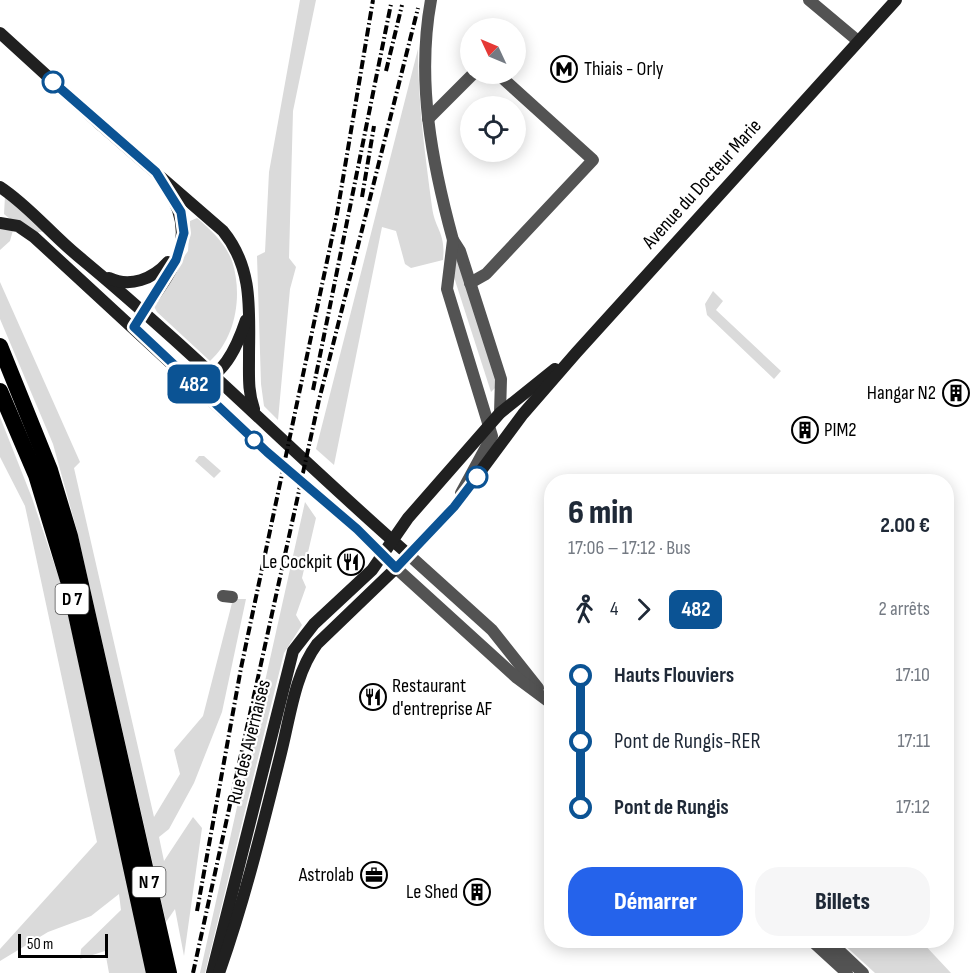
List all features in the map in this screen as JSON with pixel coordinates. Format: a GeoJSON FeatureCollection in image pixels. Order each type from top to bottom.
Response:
{"type":"FeatureCollection","features":[{"type":"Feature","properties":{"kind":"highway","name":"D 7"},"geometry":{"type":"LineString","coordinates":[[0,346],[50,470],[70,536],[131,802]]}},
{"type":"Feature","properties":{"kind":"highway","name":"D 7"},"geometry":{"type":"LineString","coordinates":[[0,391],[36,475],[70,587],[118,814]]}},
{"type":"Feature","properties":{"kind":"highway","name":"N 7"},"geometry":{"type":"LineString","coordinates":[[131,802],[163,969]]}},
{"type":"Feature","properties":{"kind":"highway","name":"N 7"},"geometry":{"type":"LineString","coordinates":[[118,814],[163,969]]}},
{"type":"Feature","properties":{"kind":"main road","name":"Avenue du Docteur Marie"},"geometry":{"type":"LineString","coordinates":[[396,568],[454,507],[523,414],[576,353],[896,0]]}},
{"type":"Feature","properties":{"kind":"main road"},"geometry":{"type":"LineString","coordinates":[[0,33],[223,231],[236,246],[246,275],[249,312],[249,384],[256,413]]}},
{"type":"Feature","properties":{"kind":"main road"},"geometry":{"type":"LineString","coordinates":[[134,327],[176,260],[184,233],[181,212],[156,172]]}},
{"type":"Feature","properties":{"kind":"main road"},"geometry":{"type":"LineString","coordinates":[[0,188],[13,196],[256,413],[409,555]]}},
{"type":"Feature","properties":{"kind":"main road"},"geometry":{"type":"LineString","coordinates":[[0,223],[10,223],[24,229],[134,327],[275,460],[383,553],[396,568]]}},
{"type":"Feature","properties":{"kind":"main road"},"geometry":{"type":"LineString","coordinates":[[98,273],[114,280],[137,282],[159,272],[180,247]]}},
{"type":"Feature","properties":{"kind":"main road"},"geometry":{"type":"LineString","coordinates":[[180,371],[202,380],[213,375],[231,354],[249,312]]}},
{"type":"Feature","properties":{"kind":"main road","name":"Avenue du Docteur Marie"},"geometry":{"type":"LineString","coordinates":[[383,553],[427,495],[500,413],[576,353]]}},
{"type":"Feature","properties":{"kind":"main road","name":"Rue des Avernaises"},"geometry":{"type":"LineString","coordinates":[[212,973],[293,651],[314,624],[372,570],[383,553]]}},
{"type":"Feature","properties":{"kind":"main road","name":"Rue des Avernaises"},"geometry":{"type":"LineString","coordinates":[[219,973],[236,925],[296,694],[309,655],[330,630],[396,568]]}},
{"type":"Feature","properties":{"kind":"street"},"geometry":{"type":"LineString","coordinates":[[809,0],[858,41]]}},
{"type":"Feature","properties":{"kind":"street"},"geometry":{"type":"LineString","coordinates":[[430,1],[426,86],[428,119],[437,181],[453,240],[460,251],[501,380],[500,413]]}},
{"type":"Feature","properties":{"kind":"street"},"geometry":{"type":"LineString","coordinates":[[428,119],[463,84]]}},
{"type":"Feature","properties":{"kind":"street"},"geometry":{"type":"LineString","coordinates":[[470,283],[486,274],[593,160],[509,84]]}},
{"type":"Feature","properties":{"kind":"street"},"geometry":{"type":"LineString","coordinates":[[453,240],[447,289],[492,435],[474,465],[454,507]]}},
{"type":"Feature","properties":{"kind":"street"},"geometry":{"type":"LineString","coordinates":[[523,414],[527,392]]}},
{"type":"Feature","properties":{"kind":"street"},"geometry":{"type":"LineString","coordinates":[[409,555],[485,624],[544,695]]}},
{"type":"Feature","properties":{"kind":"street"},"geometry":{"type":"LineString","coordinates":[[396,568],[490,654],[544,698]]}},
{"type":"Feature","properties":{"kind":"street"},"geometry":{"type":"LineString","coordinates":[[490,654],[502,644]]}},
{"type":"Feature","properties":{"kind":"street"},"geometry":{"type":"LineString","coordinates":[[820,948],[847,973]]}},
{"type":"Feature","properties":{"kind":"street"},"geometry":{"type":"LineString","coordinates":[[836,948],[863,973]]}},
{"type":"Feature","properties":{"kind":"shaded area"},"geometry":{"type":"Polygon","coordinates":[[[300,0],[316,0],[293,111],[289,258],[296,267],[290,289],[278,420],[264,406],[261,384],[257,256],[265,252],[269,172],[300,0]]]}},
{"type":"Feature","properties":{"kind":"shaded area"},"geometry":{"type":"Polygon","coordinates":[[[418,49],[424,148],[433,215],[442,237],[443,260],[411,268],[405,264],[396,231],[382,227],[334,465],[316,449],[418,49]]]}},
{"type":"Feature","properties":{"kind":"shaded area"},"geometry":{"type":"Polygon","coordinates":[[[5,196],[45,231],[34,233],[4,214],[5,196]]]}},
{"type":"Feature","properties":{"kind":"shaded area"},"geometry":{"type":"Polygon","coordinates":[[[197,218],[226,249],[232,261],[237,288],[237,302],[231,328],[219,351],[210,361],[157,312],[152,303],[188,251],[190,221],[197,218]]]}},
{"type":"Feature","properties":{"kind":"shaded area"},"geometry":{"type":"Polygon","coordinates":[[[0,229],[13,230],[10,241],[0,250],[0,229]]]}},
{"type":"Feature","properties":{"kind":"shaded area"},"geometry":{"type":"Polygon","coordinates":[[[456,255],[495,376],[497,386],[491,392],[452,271],[456,255]]]}},
{"type":"Feature","properties":{"kind":"shaded area"},"geometry":{"type":"Polygon","coordinates":[[[0,282],[80,462],[74,468],[154,817],[180,774],[174,750],[203,716],[233,599],[246,599],[222,712],[194,783],[169,829],[159,837],[164,861],[193,817],[202,828],[184,956],[175,909],[166,922],[77,531],[53,444],[0,319],[0,282]]]}},
{"type":"Feature","properties":{"kind":"shaded area"},"geometry":{"type":"Polygon","coordinates":[[[713,291],[723,301],[716,310],[781,371],[774,379],[707,315],[705,304],[713,291]]]}},
{"type":"Feature","properties":{"kind":"shaded area"},"geometry":{"type":"Polygon","coordinates":[[[0,417],[32,498],[62,587],[147,973],[109,973],[105,951],[80,959],[81,949],[121,910],[119,894],[91,916],[48,932],[0,961],[0,949],[97,842],[25,506],[0,457],[0,417]]]}},
{"type":"Feature","properties":{"kind":"shaded area"},"geometry":{"type":"Polygon","coordinates":[[[199,456],[204,456],[221,471],[214,478],[195,461],[199,456]]]}},
{"type":"Feature","properties":{"kind":"shaded area"},"geometry":{"type":"Polygon","coordinates":[[[305,502],[316,518],[302,578],[306,587],[296,615],[302,625],[284,653],[205,973],[200,973],[305,502]]]}},
{"type":"Feature","properties":{"kind":"shaded area"},"geometry":{"type":"Polygon","coordinates":[[[848,948],[928,948],[951,973],[875,973],[848,948]]]}},
{"type":"Feature","properties":{"kind":"railway"},"geometry":{"type":"LineString","coordinates":[[197,911],[241,668],[337,214],[373,0]]}},
{"type":"Feature","properties":{"kind":"railway"},"geometry":{"type":"LineString","coordinates":[[313,390],[391,4]]}},
{"type":"Feature","properties":{"kind":"railway"},"geometry":{"type":"LineString","coordinates":[[386,71],[402,5]]}},
{"type":"Feature","properties":{"kind":"railway"},"geometry":{"type":"LineString","coordinates":[[193,973],[319,400],[418,8]]}},
{"type":"Feature","properties":{"kind":"railway"},"geometry":{"type":"LineString","coordinates":[[362,197],[374,126]]}},
{"type":"Feature","properties":{"kind":"bus line","name":"482"},"geometry":{"type":"LineString","coordinates":[[53,82],[156,172],[181,212],[184,233],[176,260],[134,327],[253,439],[314,495],[324,500],[357,529],[396,568],[454,507],[477,477]]}},
{"type":"Feature","properties":{"kind":"place","name":"Thiais - Orly"},"geometry":{"type":"Point","coordinates":[564,69]}},
{"type":"Feature","properties":{"kind":"place","name":"Hangar N2"},"geometry":{"type":"Point","coordinates":[956,393]}},
{"type":"Feature","properties":{"kind":"place","name":"PIM2"},"geometry":{"type":"Point","coordinates":[805,430]}},
{"type":"Feature","properties":{"kind":"place","name":"Le Cockpit"},"geometry":{"type":"Point","coordinates":[351,562]}},
{"type":"Feature","properties":{"kind":"place","name":"Restaurant d'entreprise AF"},"geometry":{"type":"Point","coordinates":[373,697]}},
{"type":"Feature","properties":{"kind":"place","name":"Astrolab"},"geometry":{"type":"Point","coordinates":[374,875]}},
{"type":"Feature","properties":{"kind":"place","name":"Le Shed"},"geometry":{"type":"Point","coordinates":[477,892]}}]}
